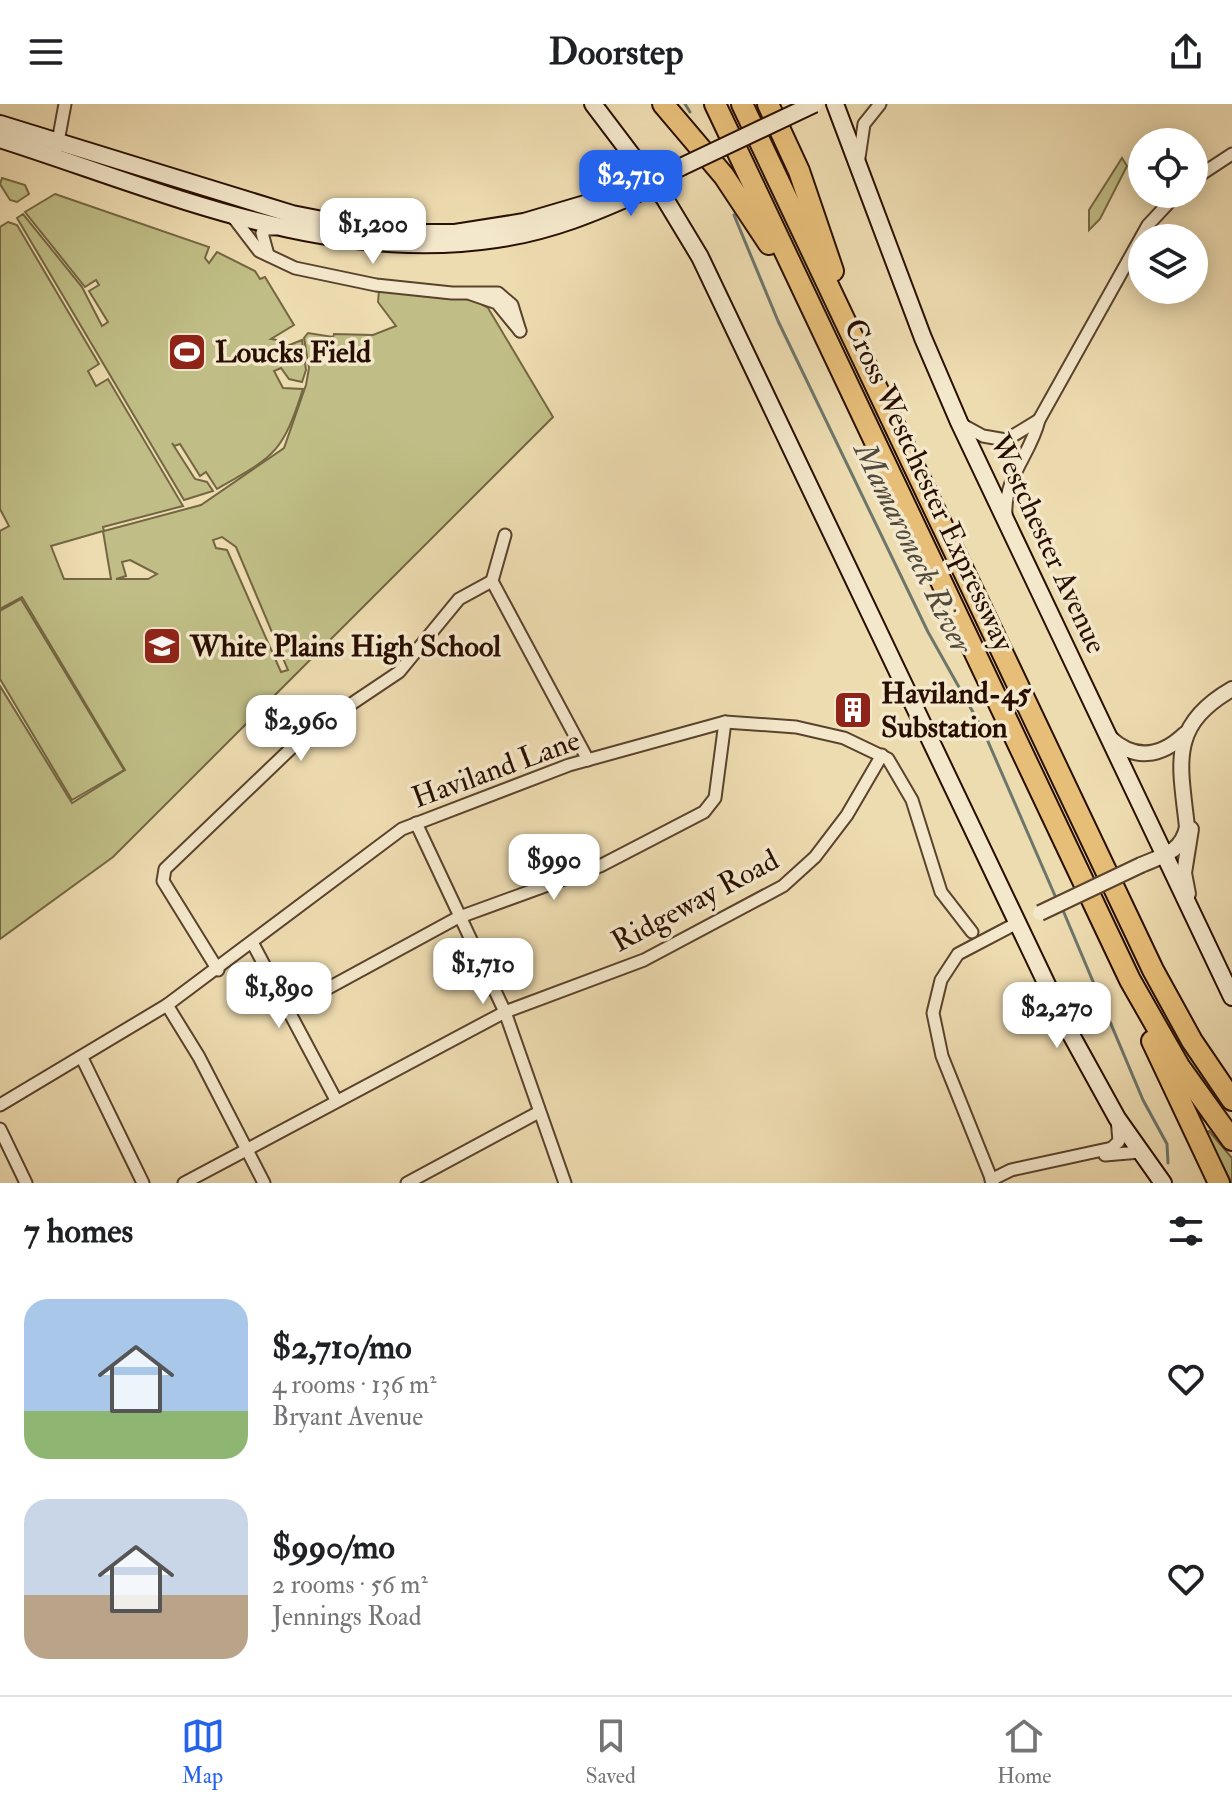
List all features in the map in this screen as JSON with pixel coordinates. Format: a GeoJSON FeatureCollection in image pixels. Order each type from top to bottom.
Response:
{"type":"FeatureCollection","features":[{"type":"Feature","properties":{"kind":"highway"},"geometry":{"type":"LineString","coordinates":[[663,104],[740,198],[838,364]]}},
{"type":"Feature","properties":{"kind":"highway","name":"Cross Westchester Expressway"},"geometry":{"type":"LineString","coordinates":[[715,104],[1102,919],[1162,1038],[1232,1140]]}},
{"type":"Feature","properties":{"kind":"highway","name":"Cross Westchester Expressway"},"geometry":{"type":"LineString","coordinates":[[742,104],[1153,970],[1192,1041],[1231,1098]]}},
{"type":"Feature","properties":{"kind":"highway"},"geometry":{"type":"LineString","coordinates":[[768,104],[803,181],[862,358]]}},
{"type":"Feature","properties":{"kind":"highway"},"geometry":{"type":"LineString","coordinates":[[1102,919],[1166,1075],[1219,1183]]}},
{"type":"Feature","properties":{"kind":"main road"},"geometry":{"type":"LineString","coordinates":[[593,104],[652,181],[700,257],[1086,1064],[1117,1118],[1163,1183]]}},
{"type":"Feature","properties":{"kind":"main road"},"geometry":{"type":"LineString","coordinates":[[0,124],[56,149],[226,211],[287,229],[385,244],[430,246],[498,239],[580,218],[645,190],[652,181],[814,104]]}},
{"type":"Feature","properties":{"kind":"main road","name":"Westchester Avenue"},"geometry":{"type":"LineString","coordinates":[[835,104],[923,338],[959,422],[1209,955],[1232,997]]}},
{"type":"Feature","properties":{"kind":"main road"},"geometry":{"type":"LineString","coordinates":[[0,139],[56,149],[324,223],[389,233],[471,231],[524,222],[570,209],[640,179],[652,181]]}},
{"type":"Feature","properties":{"kind":"main road"},"geometry":{"type":"LineString","coordinates":[[624,186],[630,168],[628,149]]}},
{"type":"Feature","properties":{"kind":"street"},"geometry":{"type":"LineString","coordinates":[[56,149],[65,104]]}},
{"type":"Feature","properties":{"kind":"street"},"geometry":{"type":"LineString","coordinates":[[861,174],[860,135],[866,118],[880,104]]}},
{"type":"Feature","properties":{"kind":"street"},"geometry":{"type":"LineString","coordinates":[[1208,170],[1232,154]]}},
{"type":"Feature","properties":{"kind":"street"},"geometry":{"type":"LineString","coordinates":[[1006,519],[1005,499],[1009,482],[1036,436],[1039,420],[1148,225],[1164,208]]}},
{"type":"Feature","properties":{"kind":"street"},"geometry":{"type":"LineString","coordinates":[[226,211],[241,222],[254,246],[295,268],[331,277],[471,294]]}},
{"type":"Feature","properties":{"kind":"street"},"geometry":{"type":"LineString","coordinates":[[268,255],[262,243],[263,230],[287,229]]}},
{"type":"Feature","properties":{"kind":"street"},"geometry":{"type":"LineString","coordinates":[[959,422],[972,432],[1006,440],[1039,420]]}},
{"type":"Feature","properties":{"kind":"street"},"geometry":{"type":"LineString","coordinates":[[505,535],[492,581],[588,760]]}},
{"type":"Feature","properties":{"kind":"street"},"geometry":{"type":"LineString","coordinates":[[218,970],[163,881],[165,869],[305,735],[399,672],[459,599],[492,581]]}},
{"type":"Feature","properties":{"kind":"street"},"geometry":{"type":"LineString","coordinates":[[1106,733],[1126,749],[1143,754],[1164,751],[1185,734],[1205,707],[1232,689]]}},
{"type":"Feature","properties":{"kind":"street"},"geometry":{"type":"LineString","coordinates":[[288,1010],[462,917],[600,866],[704,812],[715,798],[725,722]]}},
{"type":"Feature","properties":{"kind":"street","name":"Haviland Lane"},"geometry":{"type":"LineString","coordinates":[[0,1105],[167,1005],[253,944],[382,841],[416,823],[588,760],[725,722],[796,727],[844,738],[882,755]]}},
{"type":"Feature","properties":{"kind":"street"},"geometry":{"type":"LineString","coordinates":[[992,1181],[942,1056],[933,1005],[941,980],[958,954],[1017,923],[1175,850],[1184,837],[1180,765],[1185,734]]}},
{"type":"Feature","properties":{"kind":"street"},"geometry":{"type":"LineString","coordinates":[[882,755],[894,766],[912,800],[941,892],[972,932]]}},
{"type":"Feature","properties":{"kind":"street","name":"Ridgeway Road"},"geometry":{"type":"LineString","coordinates":[[184,1183],[505,1012],[644,960],[783,886],[815,857],[847,815],[882,755]]}},
{"type":"Feature","properties":{"kind":"street"},"geometry":{"type":"LineString","coordinates":[[1184,802],[1192,830],[1184,882],[1209,955]]}},
{"type":"Feature","properties":{"kind":"street"},"geometry":{"type":"LineString","coordinates":[[416,823],[505,1012],[565,1183]]}},
{"type":"Feature","properties":{"kind":"street"},"geometry":{"type":"LineString","coordinates":[[253,944],[336,1100]]}},
{"type":"Feature","properties":{"kind":"street"},"geometry":{"type":"LineString","coordinates":[[167,1005],[199,1057],[264,1183]]}},
{"type":"Feature","properties":{"kind":"street"},"geometry":{"type":"LineString","coordinates":[[82,1058],[143,1183]]}},
{"type":"Feature","properties":{"kind":"street"},"geometry":{"type":"LineString","coordinates":[[407,1183],[539,1112]]}},
{"type":"Feature","properties":{"kind":"street"},"geometry":{"type":"LineString","coordinates":[[992,1181],[1011,1170],[1112,1148],[1119,1141],[1117,1118]]}},
{"type":"Feature","properties":{"kind":"street"},"geometry":{"type":"LineString","coordinates":[[0,1129],[26,1183]]}},
{"type":"Feature","properties":{"kind":"street"},"geometry":{"type":"LineString","coordinates":[[992,1181],[1125,1151],[1140,1152]]}},
{"type":"Feature","properties":{"kind":"shaded area"},"geometry":{"type":"Polygon","coordinates":[[[1122,158],[1127,166],[1100,219],[1089,230],[1089,210],[1122,158]]]}},
{"type":"Feature","properties":{"kind":"shaded area"},"geometry":{"type":"Polygon","coordinates":[[[2,178],[25,185],[29,194],[17,202],[10,200],[0,184],[2,178]]]}},
{"type":"Feature","properties":{"kind":"shaded area","name":"Loucks Field"},"geometry":{"type":"Polygon","coordinates":[[[55,194],[209,247],[205,258],[209,263],[217,252],[255,271],[260,279],[265,277],[294,325],[271,339],[277,340],[282,348],[302,340],[306,370],[302,382],[289,379],[281,368],[274,371],[283,388],[303,389],[282,441],[264,460],[217,489],[206,472],[200,476],[180,444],[174,446],[172,443],[195,479],[207,482],[213,491],[184,500],[17,218],[23,214],[82,287],[102,326],[108,322],[89,291],[99,285],[96,280],[85,287],[25,212],[55,194]]]}},
{"type":"Feature","properties":{"kind":"shaded area","name":"White Plains High School"},"geometry":{"type":"Polygon","coordinates":[[[8,222],[17,225],[99,364],[88,371],[96,386],[108,379],[183,506],[103,527],[104,531],[201,505],[284,448],[306,385],[309,368],[304,338],[308,333],[333,337],[334,334],[373,335],[396,326],[378,302],[379,290],[472,299],[488,308],[553,417],[113,857],[0,939],[0,686],[72,803],[125,770],[22,597],[0,609],[0,531],[9,526],[0,509],[0,227],[8,222]],[[103,531],[51,546],[64,579],[111,579],[103,531]],[[222,537],[213,540],[216,548],[227,550],[281,672],[288,670],[236,547],[222,537]],[[130,560],[122,562],[126,576],[116,579],[148,579],[157,574],[130,560]]]}},
{"type":"Feature","properties":{"kind":"shaded area"},"geometry":{"type":"Polygon","coordinates":[[[21,599],[124,770],[72,800],[0,679],[0,611],[21,599]]]}},
{"type":"Feature","properties":{"kind":"shaded area"},"geometry":{"type":"Polygon","coordinates":[[[1209,1131],[1232,1158],[1232,1183],[1205,1133],[1209,1131]]]}},
{"type":"Feature","properties":{"kind":"waterway","name":"Mamaroneck River"},"geometry":{"type":"LineString","coordinates":[[685,104],[690,112]]}},
{"type":"Feature","properties":{"kind":"waterway","name":"Mamaroneck River"},"geometry":{"type":"LineString","coordinates":[[734,215],[778,321],[928,632],[983,730],[1056,898]]}},
{"type":"Feature","properties":{"kind":"waterway","name":"Mamaroneck River"},"geometry":{"type":"LineString","coordinates":[[1062,908],[1143,1100],[1167,1144],[1168,1163]]}},
{"type":"Feature","properties":{"kind":"place","name":"Loucks Field"},"geometry":{"type":"Point","coordinates":[187,352]}},
{"type":"Feature","properties":{"kind":"place","name":"White Plains High School"},"geometry":{"type":"Point","coordinates":[162,646]}},
{"type":"Feature","properties":{"kind":"place","name":"Haviland-45 Substation"},"geometry":{"type":"Point","coordinates":[853,710]}}]}
